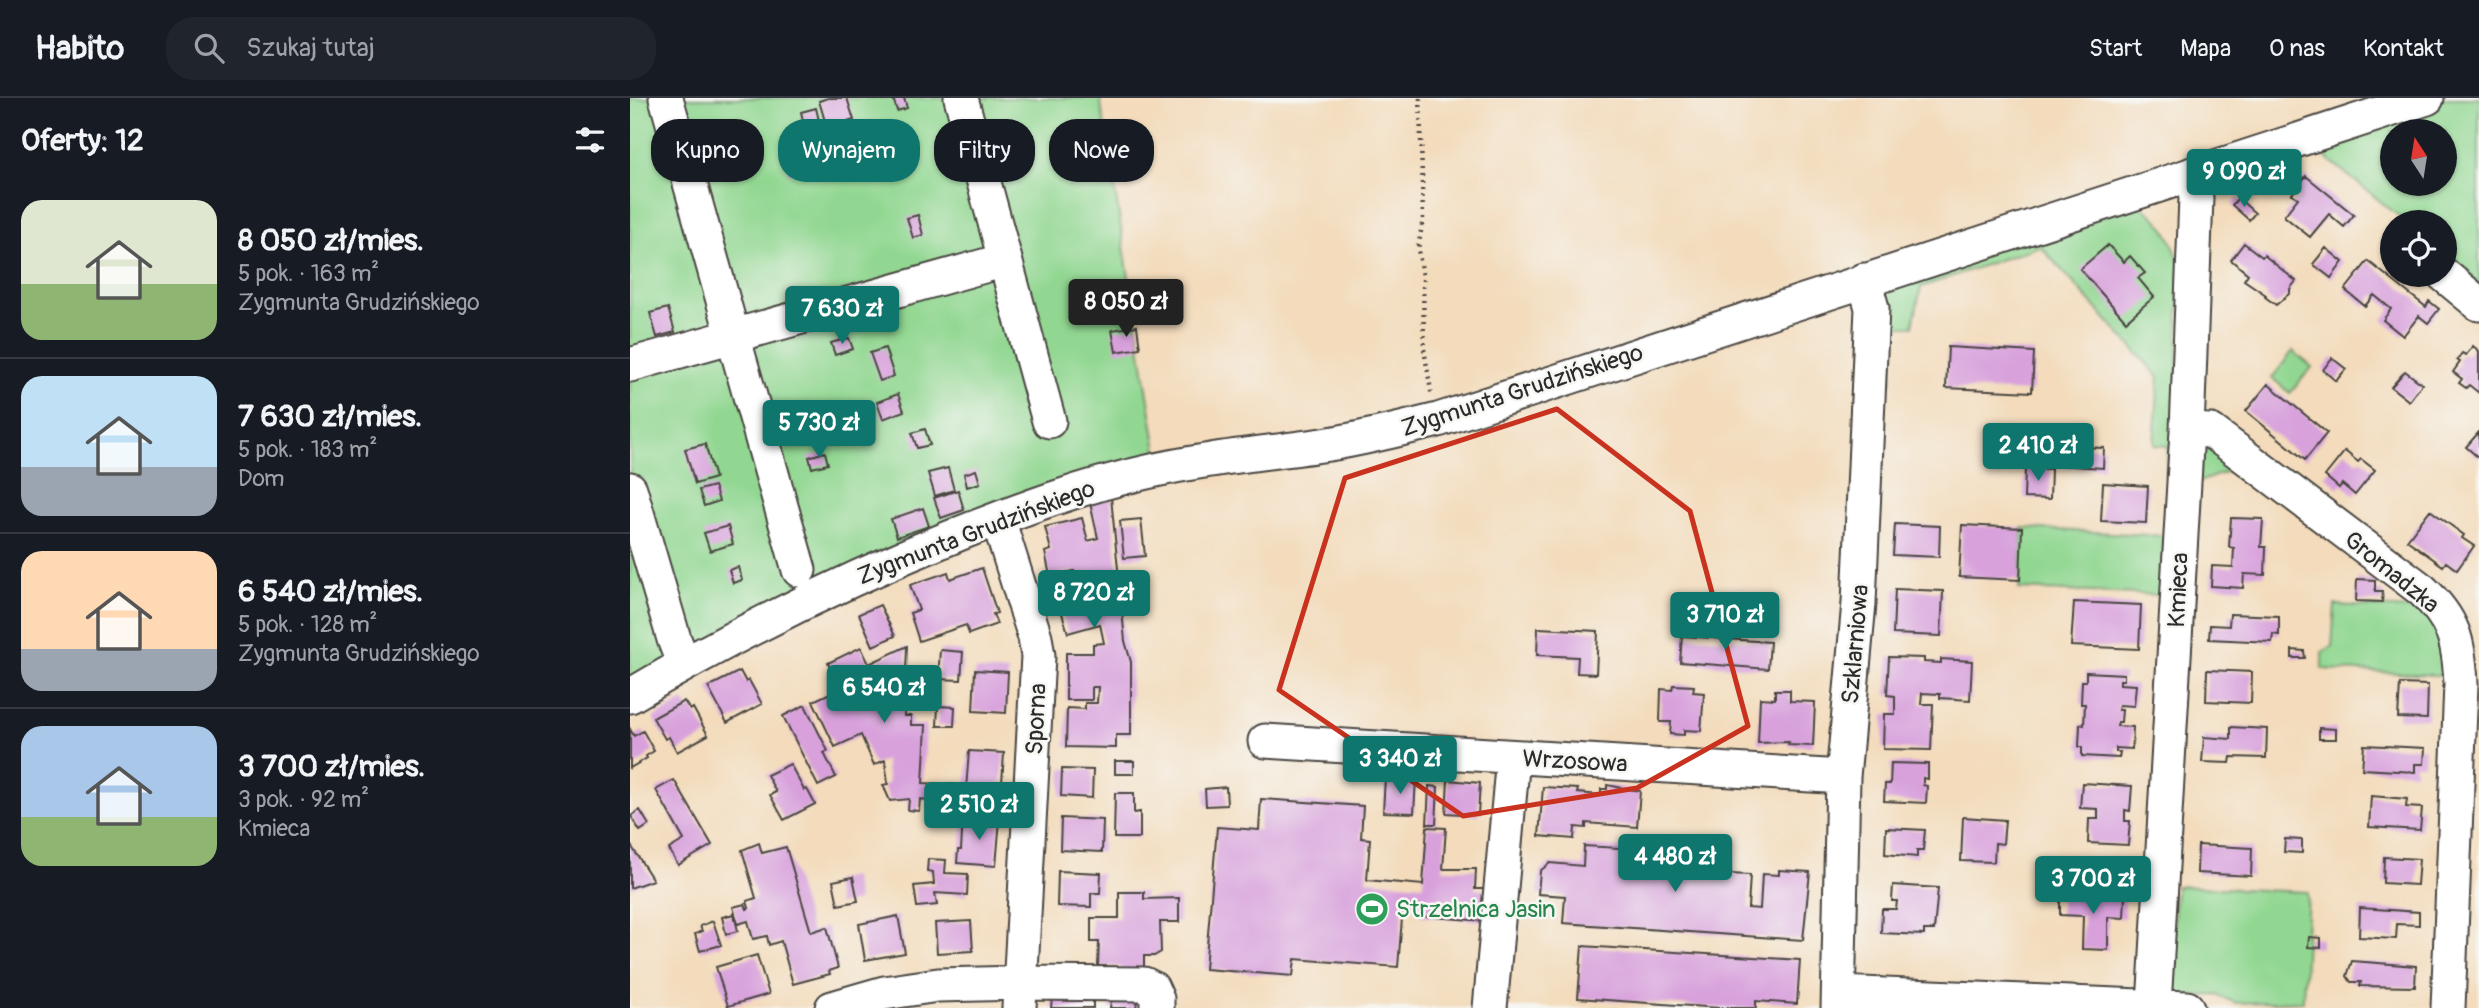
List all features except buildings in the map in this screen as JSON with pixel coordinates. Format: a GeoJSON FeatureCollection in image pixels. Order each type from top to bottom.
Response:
{"type":"FeatureCollection","features":[{"type":"Feature","properties":{"kind":"street"},"geometry":{"type":"LineString","coordinates":[[666,98],[799,570]]}},
{"type":"Feature","properties":{"kind":"street"},"geometry":{"type":"LineString","coordinates":[[961,98],[1049,421]]}},
{"type":"Feature","properties":{"kind":"street","name":"Zygmunta Grudzińskiego"},"geometry":{"type":"LineString","coordinates":[[630,696],[684,665],[847,581],[998,519],[1097,484],[1146,472],[1389,433],[1438,420],[2427,98]]}},
{"type":"Feature","properties":{"kind":"street","name":"Kmieca"},"geometry":{"type":"LineString","coordinates":[[2170,1007],[2196,198],[2192,174]]}},
{"type":"Feature","properties":{"kind":"street"},"geometry":{"type":"LineString","coordinates":[[630,365],[1005,260]]}},
{"type":"Feature","properties":{"kind":"street","name":"Szklarniowa"},"geometry":{"type":"LineString","coordinates":[[1838,1001],[1843,777],[1859,603],[1872,308],[1864,280]]}},
{"type":"Feature","properties":{"kind":"street"},"geometry":{"type":"LineString","coordinates":[[2457,285],[2479,303]]}},
{"type":"Feature","properties":{"kind":"street","name":"Gromadzka"},"geometry":{"type":"LineString","coordinates":[[2187,430],[2211,431],[2422,590],[2440,607],[2450,622],[2459,652],[2461,684],[2448,1008]]}},
{"type":"Feature","properties":{"kind":"street"},"geometry":{"type":"LineString","coordinates":[[630,489],[684,665]]}},
{"type":"Feature","properties":{"kind":"street","name":"Sporna"},"geometry":{"type":"LineString","coordinates":[[998,519],[1035,637],[1038,656],[1020,995]]}},
{"type":"Feature","properties":{"kind":"street","name":"Wrzosowa"},"geometry":{"type":"LineString","coordinates":[[1265,741],[1843,777]]}},
{"type":"Feature","properties":{"kind":"street"},"geometry":{"type":"LineString","coordinates":[[1490,1008],[1513,757]]}},
{"type":"Feature","properties":{"kind":"street"},"geometry":{"type":"LineString","coordinates":[[832,1008],[909,988],[938,985],[1020,995],[1144,984],[1152,988],[1157,999],[1157,1008]]}},
{"type":"Feature","properties":{"kind":"street"},"geometry":{"type":"LineString","coordinates":[[1838,1001],[2170,1007]]}},
{"type":"Feature","properties":{"kind":"path"},"geometry":{"type":"LineString","coordinates":[[1419,98],[1423,219],[1418,249],[1423,276],[1424,349],[1438,420]]}},
{"type":"Feature","properties":{"kind":"highlighted area"},"geometry":{"type":"Polygon","coordinates":[[[1557,409],[1690,511],[1748,726],[1637,788],[1463,816],[1279,690],[1345,478],[1557,409]]]}},
{"type":"Feature","properties":{"kind":"green space"},"geometry":{"type":"Polygon","coordinates":[[[630,98],[1100,98],[1103,119],[1049,119],[1049,182],[1114,182],[1159,463],[630,680],[630,98]]]}},
{"type":"Feature","properties":{"kind":"green space"},"geometry":{"type":"Polygon","coordinates":[[[2418,98],[2479,98],[2479,287],[2457,262],[2457,210],[2391,210],[2318,151],[2240,177],[2246,157],[2418,98]]]}},
{"type":"Feature","properties":{"kind":"green space"},"geometry":{"type":"Polygon","coordinates":[[[2134,202],[2159,221],[2173,244],[2180,265],[2175,474],[2166,475],[2168,446],[2154,445],[2159,377],[2040,246],[1921,287],[1913,326],[1894,326],[1891,382],[1882,381],[1883,284],[2134,202]]]}},
{"type":"Feature","properties":{"kind":"green space"},"geometry":{"type":"Polygon","coordinates":[[[2293,351],[2312,367],[2290,393],[2272,378],[2293,351]]]}},
{"type":"Feature","properties":{"kind":"green space"},"geometry":{"type":"Polygon","coordinates":[[[2196,411],[2242,466],[2196,483],[2196,411]]]}},
{"type":"Feature","properties":{"kind":"green space"},"geometry":{"type":"Polygon","coordinates":[[[2022,528],[2164,536],[2161,595],[2019,589],[2022,528]]]}},
{"type":"Feature","properties":{"kind":"green space"},"geometry":{"type":"Polygon","coordinates":[[[2335,605],[2412,609],[2429,613],[2452,676],[2322,669],[2322,653],[2332,646],[2335,605]]]}},
{"type":"Feature","properties":{"kind":"green space"},"geometry":{"type":"Polygon","coordinates":[[[2176,886],[2308,892],[2303,1001],[2236,1003],[2217,995],[2192,996],[2176,993],[2171,988],[2176,886]]]}},
{"type":"Feature","properties":{"kind":"place","name":"Strzelnica Jasin"},"geometry":{"type":"Point","coordinates":[1372,909]}}]}
